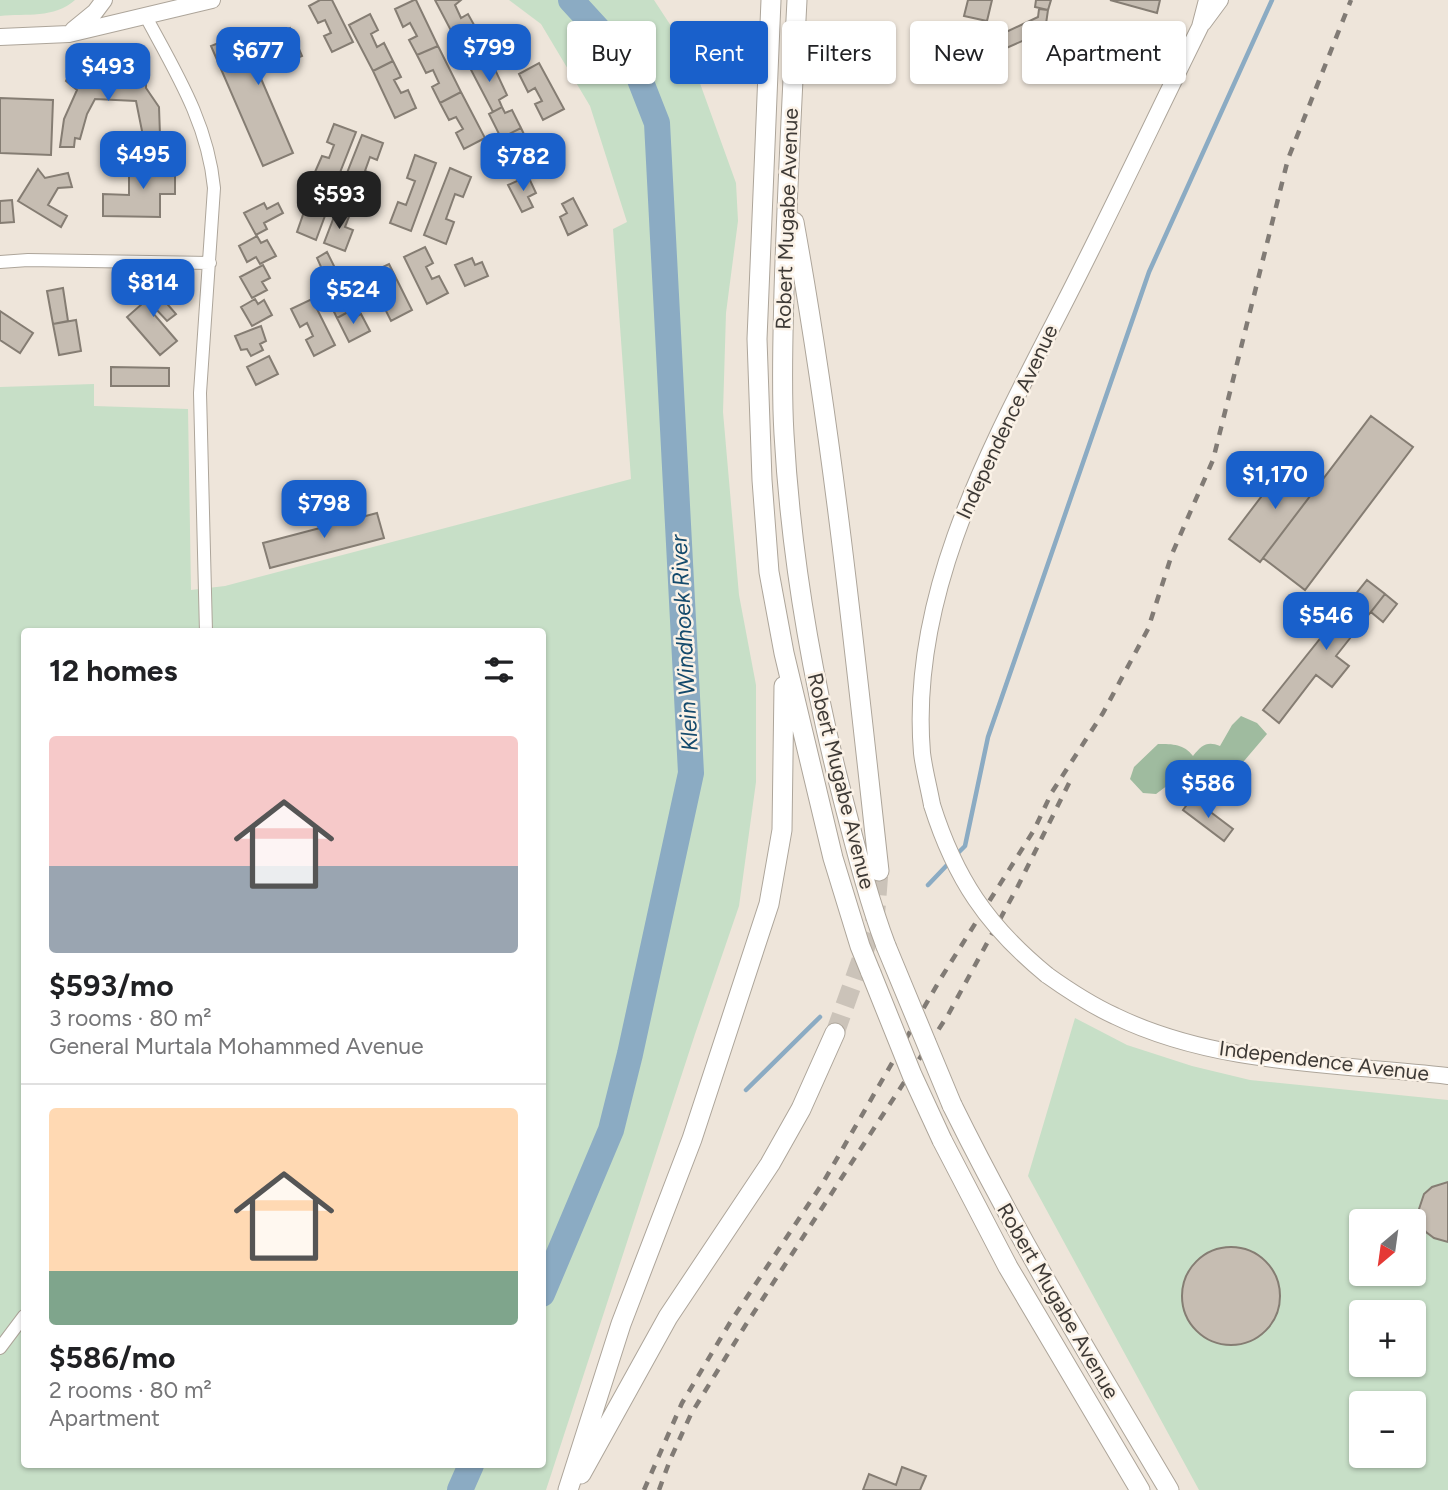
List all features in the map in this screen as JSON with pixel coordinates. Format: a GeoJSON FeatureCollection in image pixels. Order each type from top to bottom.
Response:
{"type":"FeatureCollection","features":[{"type":"Feature","properties":{"kind":"main road"},"geometry":{"type":"LineString","coordinates":[[69,34],[95,12],[104,0]]}},
{"type":"Feature","properties":{"kind":"main road"},"geometry":{"type":"LineString","coordinates":[[0,37],[69,34],[142,8],[212,0]]}},
{"type":"Feature","properties":{"kind":"main road","name":"Robert Mugabe Avenue"},"geometry":{"type":"LineString","coordinates":[[771,0],[761,210],[758,378],[762,480],[769,572],[784,653],[833,858],[860,946],[912,1075],[942,1140],[1008,1267],[1140,1490]]}},
{"type":"Feature","properties":{"kind":"main road","name":"Robert Mugabe Avenue"},"geometry":{"type":"LineString","coordinates":[[797,0],[787,183],[783,341],[784,434],[800,595],[813,668],[855,845],[886,946],[953,1105],[1031,1257],[1169,1490]]}},
{"type":"Feature","properties":{"kind":"main road","name":"Independence Avenue"},"geometry":{"type":"LineString","coordinates":[[1200,27],[1207,0]]}},
{"type":"Feature","properties":{"kind":"main road","name":"Independence Avenue"},"geometry":{"type":"LineString","coordinates":[[1220,0],[1200,27],[995,441],[960,519],[945,565],[932,621],[922,687],[922,752],[932,805],[953,861],[991,923],[1047,975],[1114,1016],[1171,1038],[1208,1048],[1275,1059],[1448,1076]]}},
{"type":"Feature","properties":{"kind":"main road"},"geometry":{"type":"LineString","coordinates":[[787,183],[811,314],[843,544],[879,871]]}},
{"type":"Feature","properties":{"kind":"main road"},"geometry":{"type":"LineString","coordinates":[[569,1490],[621,1324],[692,1139],[769,904],[782,830],[784,653]]}},
{"type":"Feature","properties":{"kind":"main road"},"geometry":{"type":"LineString","coordinates":[[569,1490],[668,1317],[770,1164],[801,1109],[835,1033]]}},
{"type":"Feature","properties":{"kind":"street"},"geometry":{"type":"LineString","coordinates":[[142,8],[189,96],[208,148],[214,188],[200,393],[206,628]]}},
{"type":"Feature","properties":{"kind":"street"},"geometry":{"type":"LineString","coordinates":[[0,262],[210,262]]}},
{"type":"Feature","properties":{"kind":"street"},"geometry":{"type":"LineString","coordinates":[[0,1348],[21,1319]]}},
{"type":"Feature","properties":{"kind":"green space"},"geometry":{"type":"Polygon","coordinates":[[[0,0],[75,0],[49,13],[0,16],[0,0]]]}},
{"type":"Feature","properties":{"kind":"green space"},"geometry":{"type":"Polygon","coordinates":[[[509,0],[654,0],[670,24],[670,84],[700,84],[736,183],[738,221],[726,313],[723,412],[739,595],[756,685],[756,782],[739,906],[546,1490],[0,1490],[0,387],[94,384],[94,406],[188,409],[191,590],[225,586],[631,479],[613,229],[627,222],[590,106],[577,84],[656,84],[656,21],[567,21],[567,68],[541,24],[509,0]]]}},
{"type":"Feature","properties":{"kind":"green space"},"geometry":{"type":"Polygon","coordinates":[[[1241,716],[1257,723],[1267,734],[1210,801],[1200,799],[1177,781],[1156,794],[1143,793],[1130,779],[1134,767],[1158,744],[1182,747],[1193,756],[1205,745],[1220,746],[1232,725],[1241,716]]]}},
{"type":"Feature","properties":{"kind":"green space"},"geometry":{"type":"Polygon","coordinates":[[[1075,1018],[1127,1045],[1192,1066],[1250,1080],[1448,1100],[1448,1490],[1199,1490],[1028,1176],[1075,1018]]]}},
{"type":"Feature","properties":{"kind":"building"},"geometry":{"type":"Polygon","coordinates":[[[320,0],[332,0],[353,42],[332,52],[324,36],[331,33],[325,20],[318,23],[309,6],[320,0]]]}},
{"type":"Feature","properties":{"kind":"building"},"geometry":{"type":"Polygon","coordinates":[[[414,0],[438,46],[417,55],[409,40],[417,36],[410,23],[403,27],[395,9],[414,0]]]}},
{"type":"Feature","properties":{"kind":"building"},"geometry":{"type":"Polygon","coordinates":[[[435,0],[461,0],[455,5],[461,18],[468,14],[478,32],[457,42],[435,0]]]}},
{"type":"Feature","properties":{"kind":"building"},"geometry":{"type":"Polygon","coordinates":[[[968,0],[992,0],[987,21],[964,16],[968,0]]]}},
{"type":"Feature","properties":{"kind":"building"},"geometry":{"type":"Polygon","coordinates":[[[1036,0],[1051,0],[1048,10],[1035,7],[1036,0]]]}},
{"type":"Feature","properties":{"kind":"building"},"geometry":{"type":"Polygon","coordinates":[[[1110,0],[1160,0],[1157,13],[1110,0]]]}},
{"type":"Feature","properties":{"kind":"building"},"geometry":{"type":"Polygon","coordinates":[[[1039,9],[1048,10],[1046,21],[1029,21],[1038,17],[1039,9]]]}},
{"type":"Feature","properties":{"kind":"building"},"geometry":{"type":"Polygon","coordinates":[[[370,14],[378,30],[371,34],[377,47],[384,43],[393,61],[373,71],[349,25],[370,14]]]}},
{"type":"Feature","properties":{"kind":"building"},"geometry":{"type":"Polygon","coordinates":[[[1022,24],[1022,41],[1008,47],[1008,31],[1022,24]]]}},
{"type":"Feature","properties":{"kind":"building"},"geometry":{"type":"Polygon","coordinates":[[[290,28],[302,56],[259,74],[293,153],[263,166],[211,46],[248,31],[254,43],[290,28]]]}},
{"type":"Feature","properties":{"kind":"building"},"geometry":{"type":"Polygon","coordinates":[[[478,32],[485,49],[477,52],[481,61],[469,66],[457,42],[478,32]]]}},
{"type":"Feature","properties":{"kind":"building"},"geometry":{"type":"Polygon","coordinates":[[[438,46],[461,92],[440,103],[432,87],[439,83],[433,70],[426,73],[417,55],[438,46]]]}},
{"type":"Feature","properties":{"kind":"building"},"geometry":{"type":"Polygon","coordinates":[[[393,61],[401,77],[394,80],[401,93],[408,90],[416,108],[395,118],[373,71],[393,61]]]}},
{"type":"Feature","properties":{"kind":"building"},"geometry":{"type":"Polygon","coordinates":[[[481,61],[484,67],[492,63],[507,95],[499,100],[502,107],[493,112],[469,66],[481,61]]]}},
{"type":"Feature","properties":{"kind":"building"},"geometry":{"type":"Polygon","coordinates":[[[539,63],[564,109],[543,120],[535,104],[542,101],[535,88],[528,92],[519,74],[539,63]]]}},
{"type":"Feature","properties":{"kind":"building"},"geometry":{"type":"Polygon","coordinates":[[[71,69],[96,81],[105,80],[105,84],[124,83],[124,73],[146,73],[146,88],[159,107],[160,135],[143,136],[136,101],[95,99],[87,114],[80,139],[75,138],[74,147],[60,147],[64,119],[77,90],[66,81],[71,69]]]}},
{"type":"Feature","properties":{"kind":"building"},"geometry":{"type":"Polygon","coordinates":[[[461,92],[485,138],[464,149],[456,133],[463,129],[456,117],[449,120],[440,103],[461,92]]]}},
{"type":"Feature","properties":{"kind":"building"},"geometry":{"type":"Polygon","coordinates":[[[0,98],[53,100],[51,155],[0,153],[0,98]]]}},
{"type":"Feature","properties":{"kind":"building"},"geometry":{"type":"Polygon","coordinates":[[[502,107],[505,113],[512,110],[521,128],[501,138],[489,114],[502,107]]]}},
{"type":"Feature","properties":{"kind":"building"},"geometry":{"type":"Polygon","coordinates":[[[334,124],[356,132],[337,180],[315,172],[322,156],[329,158],[334,145],[327,142],[334,124]]]}},
{"type":"Feature","properties":{"kind":"building"},"geometry":{"type":"Polygon","coordinates":[[[521,128],[529,145],[522,148],[525,155],[513,161],[501,138],[521,128]]]}},
{"type":"Feature","properties":{"kind":"building"},"geometry":{"type":"Polygon","coordinates":[[[362,135],[383,143],[377,160],[370,157],[365,171],[372,174],[365,192],[343,183],[362,135]]]}},
{"type":"Feature","properties":{"kind":"building"},"geometry":{"type":"Polygon","coordinates":[[[415,155],[436,163],[411,231],[390,223],[398,202],[406,205],[415,181],[407,178],[415,155]]]}},
{"type":"Feature","properties":{"kind":"building"},"geometry":{"type":"Polygon","coordinates":[[[129,162],[175,162],[175,194],[160,194],[160,217],[103,216],[103,194],[129,195],[129,162]]]}},
{"type":"Feature","properties":{"kind":"building"},"geometry":{"type":"Polygon","coordinates":[[[450,168],[471,177],[463,197],[455,194],[446,219],[454,222],[446,244],[424,235],[450,168]]]}},
{"type":"Feature","properties":{"kind":"building"},"geometry":{"type":"Polygon","coordinates":[[[38,169],[45,178],[68,173],[72,187],[58,188],[48,205],[67,216],[61,227],[18,201],[38,169]]]}},
{"type":"Feature","properties":{"kind":"building"},"geometry":{"type":"Polygon","coordinates":[[[528,176],[536,193],[528,197],[533,207],[522,212],[508,185],[528,176]]]}},
{"type":"Feature","properties":{"kind":"building"},"geometry":{"type":"Polygon","coordinates":[[[573,198],[587,225],[568,235],[560,217],[567,213],[562,204],[573,198]]]}},
{"type":"Feature","properties":{"kind":"building"},"geometry":{"type":"Polygon","coordinates":[[[12,200],[14,222],[0,223],[0,201],[12,200]]]}},
{"type":"Feature","properties":{"kind":"building"},"geometry":{"type":"Polygon","coordinates":[[[318,200],[329,205],[316,240],[297,232],[305,209],[314,212],[318,200]]]}},
{"type":"Feature","properties":{"kind":"building"},"geometry":{"type":"Polygon","coordinates":[[[264,203],[267,209],[278,203],[283,213],[264,223],[267,229],[256,235],[244,213],[264,203]]]}},
{"type":"Feature","properties":{"kind":"building"},"geometry":{"type":"Polygon","coordinates":[[[337,209],[350,214],[345,227],[353,230],[345,251],[324,243],[337,209]]]}},
{"type":"Feature","properties":{"kind":"building"},"geometry":{"type":"Polygon","coordinates":[[[257,236],[261,243],[267,240],[276,256],[260,264],[256,257],[247,262],[239,246],[257,236]]]}},
{"type":"Feature","properties":{"kind":"building"},"geometry":{"type":"Polygon","coordinates":[[[425,247],[433,263],[426,267],[432,279],[439,276],[448,293],[427,304],[404,257],[425,247]]]}},
{"type":"Feature","properties":{"kind":"building"},"geometry":{"type":"Polygon","coordinates":[[[327,252],[344,286],[326,295],[315,273],[322,269],[317,258],[327,252]]]}},
{"type":"Feature","properties":{"kind":"building"},"geometry":{"type":"Polygon","coordinates":[[[472,258],[475,265],[482,262],[488,276],[465,286],[455,265],[472,258]]]}},
{"type":"Feature","properties":{"kind":"building"},"geometry":{"type":"Polygon","coordinates":[[[389,264],[412,310],[391,321],[383,305],[390,301],[383,288],[377,292],[368,274],[389,264]]]}},
{"type":"Feature","properties":{"kind":"building"},"geometry":{"type":"Polygon","coordinates":[[[263,265],[270,278],[262,282],[267,290],[252,298],[240,277],[263,265]]]}},
{"type":"Feature","properties":{"kind":"building"},"geometry":{"type":"Polygon","coordinates":[[[149,283],[176,314],[167,321],[156,309],[152,312],[177,341],[160,355],[127,317],[142,304],[134,295],[149,283]]]}},
{"type":"Feature","properties":{"kind":"building"},"geometry":{"type":"Polygon","coordinates":[[[346,286],[354,301],[347,305],[350,311],[337,318],[326,295],[346,286]]]}},
{"type":"Feature","properties":{"kind":"building"},"geometry":{"type":"Polygon","coordinates":[[[63,288],[68,321],[53,324],[47,291],[63,288]]]}},
{"type":"Feature","properties":{"kind":"building"},"geometry":{"type":"Polygon","coordinates":[[[255,299],[258,304],[264,300],[272,315],[252,326],[241,307],[255,299]]]}},
{"type":"Feature","properties":{"kind":"building"},"geometry":{"type":"Polygon","coordinates":[[[312,299],[335,345],[314,356],[306,340],[313,336],[307,323],[300,327],[291,309],[312,299]]]}},
{"type":"Feature","properties":{"kind":"building"},"geometry":{"type":"Polygon","coordinates":[[[0,311],[33,333],[20,353],[0,340],[0,311]]]}},
{"type":"Feature","properties":{"kind":"building"},"geometry":{"type":"Polygon","coordinates":[[[350,311],[354,318],[361,314],[370,331],[349,342],[337,318],[350,311]]]}},
{"type":"Feature","properties":{"kind":"building"},"geometry":{"type":"Polygon","coordinates":[[[76,320],[81,351],[59,355],[53,324],[76,320]]]}},
{"type":"Feature","properties":{"kind":"building"},"geometry":{"type":"Polygon","coordinates":[[[261,326],[266,341],[260,344],[263,350],[251,356],[247,349],[241,350],[235,336],[261,326]]]}},
{"type":"Feature","properties":{"kind":"building"},"geometry":{"type":"Polygon","coordinates":[[[269,356],[278,374],[256,385],[247,367],[269,356]]]}},
{"type":"Feature","properties":{"kind":"building"},"geometry":{"type":"Polygon","coordinates":[[[111,367],[169,368],[169,386],[111,386],[111,367]]]}},
{"type":"Feature","properties":{"kind":"building"},"geometry":{"type":"Polygon","coordinates":[[[1371,416],[1413,447],[1305,590],[1263,558],[1371,416]]]}},
{"type":"Feature","properties":{"kind":"building"},"geometry":{"type":"Polygon","coordinates":[[[1290,459],[1320,483],[1260,562],[1229,539],[1290,459]]]}},
{"type":"Feature","properties":{"kind":"building"},"geometry":{"type":"Polygon","coordinates":[[[377,513],[384,538],[270,568],[263,543],[377,513]]]}},
{"type":"Feature","properties":{"kind":"building"},"geometry":{"type":"Polygon","coordinates":[[[1367,580],[1385,594],[1336,656],[1349,666],[1332,687],[1316,675],[1279,723],[1263,710],[1367,580]]]}},
{"type":"Feature","properties":{"kind":"building"},"geometry":{"type":"Polygon","coordinates":[[[1385,594],[1397,604],[1383,622],[1371,612],[1385,594]]]}},
{"type":"Feature","properties":{"kind":"building"},"geometry":{"type":"Polygon","coordinates":[[[1192,798],[1233,829],[1224,841],[1183,810],[1192,798]]]}},
{"type":"Feature","properties":{"kind":"building"},"geometry":{"type":"Polygon","coordinates":[[[1448,1182],[1448,1242],[1434,1238],[1426,1232],[1426,1209],[1419,1209],[1424,1194],[1432,1187],[1448,1182]]]}},
{"type":"Feature","properties":{"kind":"building"},"geometry":{"type":"Polygon","coordinates":[[[1231,1247],[1250,1251],[1266,1261],[1276,1277],[1280,1296],[1276,1315],[1266,1331],[1250,1341],[1231,1345],[1212,1341],[1196,1331],[1186,1315],[1182,1296],[1186,1277],[1196,1261],[1212,1251],[1231,1247]]]}},
{"type":"Feature","properties":{"kind":"building"},"geometry":{"type":"Polygon","coordinates":[[[902,1467],[926,1476],[920,1490],[863,1490],[869,1474],[896,1485],[902,1467]]]}},
{"type":"Feature","properties":{"kind":"waterway","name":"Klein Windhoek River"},"geometry":{"type":"LineString","coordinates":[[546,1284],[611,1130],[691,773],[657,123],[637,72],[571,0]]}},
{"type":"Feature","properties":{"kind":"waterway"},"geometry":{"type":"LineString","coordinates":[[955,856],[965,846],[988,737],[1149,272],[1272,0]]}},
{"type":"Feature","properties":{"kind":"waterway"},"geometry":{"type":"LineString","coordinates":[[928,885],[949,863]]}},
{"type":"Feature","properties":{"kind":"waterway"},"geometry":{"type":"LineString","coordinates":[[746,1090],[820,1017]]}},
{"type":"Feature","properties":{"kind":"waterway","name":"Klein Windhoek River"},"geometry":{"type":"LineString","coordinates":[[460,1490],[470,1468]]}},
{"type":"Feature","properties":{"kind":"tunnel"},"geometry":{"type":"LineString","coordinates":[[835,1033],[875,921],[879,871]]}},
{"type":"Feature","properties":{"kind":"railway"},"geometry":{"type":"LineString","coordinates":[[644,1490],[682,1403],[731,1321],[824,1181],[941,978],[1034,830],[1052,792],[1103,713],[1148,629],[1172,554],[1213,460],[1288,159],[1351,0]]}},
{"type":"Feature","properties":{"kind":"railway"},"geometry":{"type":"LineString","coordinates":[[659,1490],[691,1414],[745,1326],[948,1015],[1018,886],[1071,779]]}}]}
